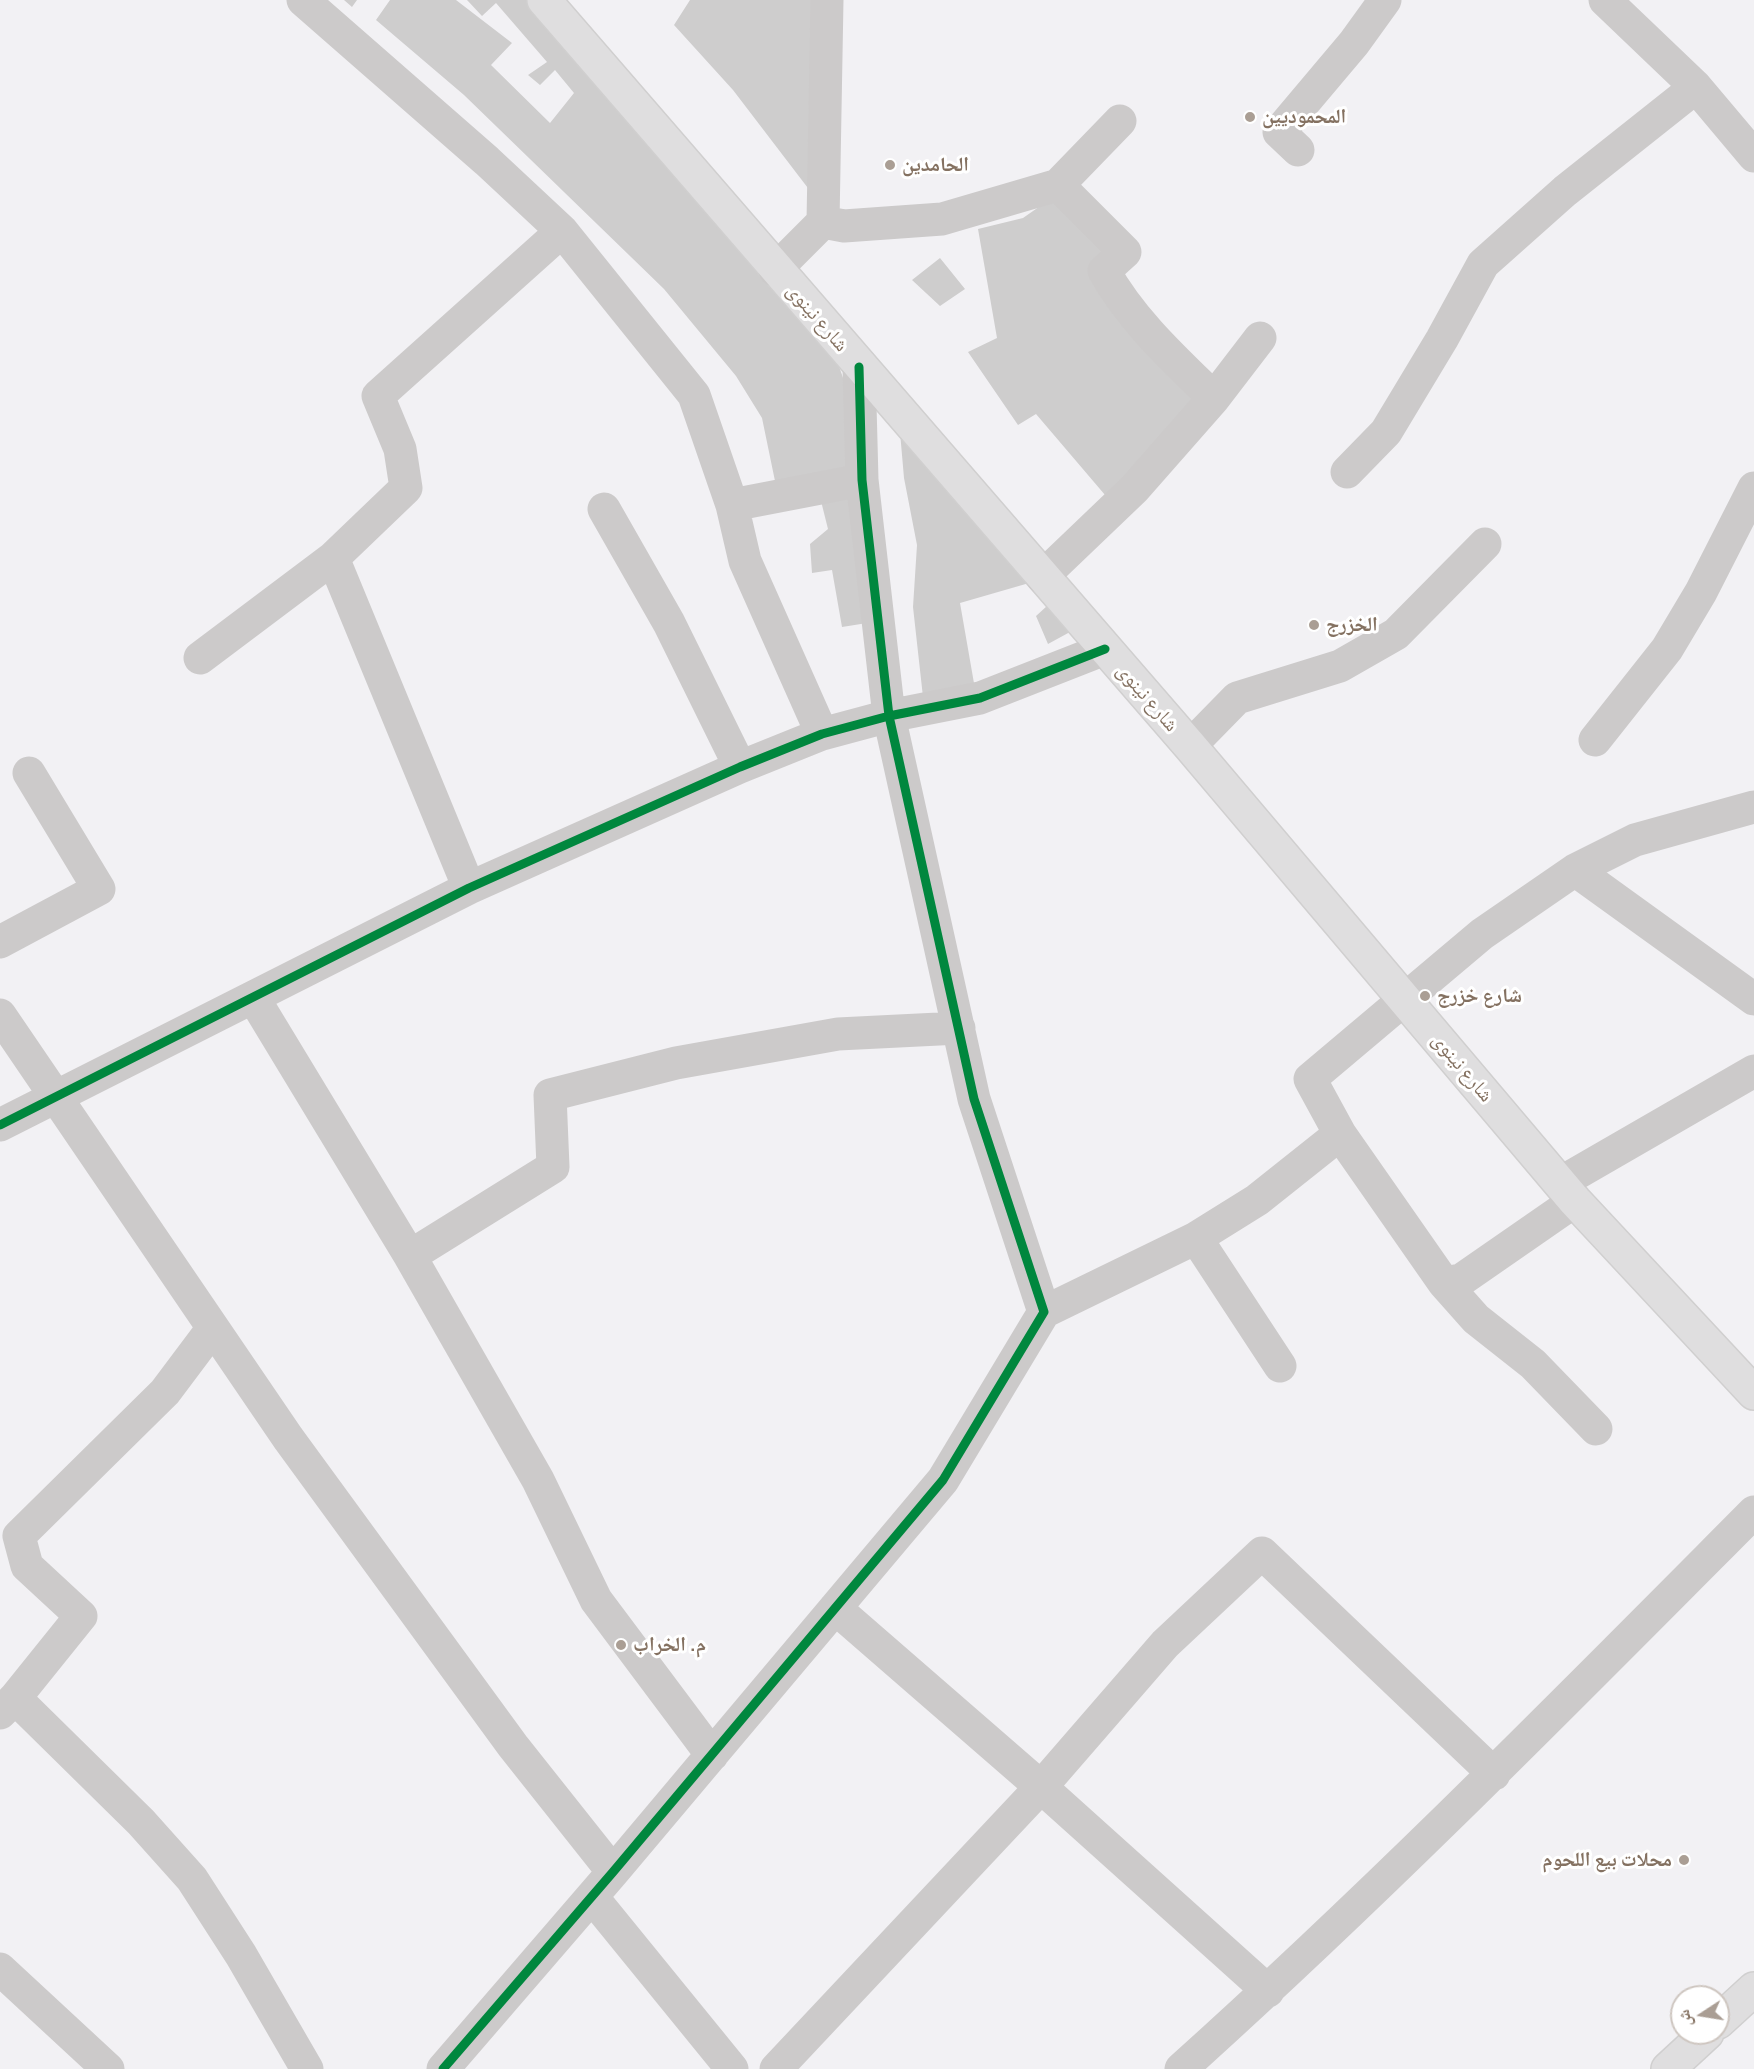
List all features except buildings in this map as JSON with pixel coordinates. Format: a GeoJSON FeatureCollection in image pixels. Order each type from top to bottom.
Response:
{"type":"FeatureCollection","features":[{"type":"Feature","properties":{"kind":"main road","name":"شارع نينوى"},"geometry":{"type":"LineString","coordinates":[[544,0],[775,270],[1190,746],[1568,1192],[1754,1393]]}},
{"type":"Feature","properties":{"kind":"main road"},"geometry":{"type":"LineString","coordinates":[[1730,2011],[1754,1989]]}},
{"type":"Feature","properties":{"kind":"main road"},"geometry":{"type":"LineString","coordinates":[[1668,2069],[1694,2045]]}},
{"type":"Feature","properties":{"kind":"street"},"geometry":{"type":"LineString","coordinates":[[303,0],[488,160],[562,231],[694,395],[732,505],[745,561],[822,734]]}},
{"type":"Feature","properties":{"kind":"street"},"geometry":{"type":"LineString","coordinates":[[775,270],[823,222],[827,0]]}},
{"type":"Feature","properties":{"kind":"street"},"geometry":{"type":"LineString","coordinates":[[1298,150],[1279,132],[1354,43],[1385,0]]}},
{"type":"Feature","properties":{"kind":"street"},"geometry":{"type":"LineString","coordinates":[[1605,0],[1696,87],[1754,156]]}},
{"type":"Feature","properties":{"kind":"street"},"geometry":{"type":"LineString","coordinates":[[1347,472],[1386,432],[1442,339],[1483,264],[1565,191],[1696,87]]}},
{"type":"Feature","properties":{"kind":"street"},"geometry":{"type":"LineString","coordinates":[[823,222],[844,226],[942,219],[1058,186],[1120,121]]}},
{"type":"Feature","properties":{"kind":"street"},"geometry":{"type":"LineString","coordinates":[[1058,186],[1125,252],[1104,271],[1116,293],[1151,336],[1214,398]]}},
{"type":"Feature","properties":{"kind":"street"},"geometry":{"type":"LineString","coordinates":[[200,658],[333,558],[406,488],[400,449],[378,396],[562,231]]}},
{"type":"Feature","properties":{"kind":"street"},"geometry":{"type":"LineString","coordinates":[[1042,577],[1134,489],[1214,398],[1260,338]]}},
{"type":"Feature","properties":{"kind":"street"},"geometry":{"type":"LineString","coordinates":[[859,367],[862,480],[889,716],[974,1099],[1044,1312]]}},
{"type":"Feature","properties":{"kind":"street"},"geometry":{"type":"LineString","coordinates":[[732,505],[862,480]]}},
{"type":"Feature","properties":{"kind":"street"},"geometry":{"type":"LineString","coordinates":[[1595,740],[1667,650],[1701,592],[1754,488]]}},
{"type":"Feature","properties":{"kind":"street"},"geometry":{"type":"LineString","coordinates":[[604,509],[669,623],[740,767]]}},
{"type":"Feature","properties":{"kind":"street"},"geometry":{"type":"LineString","coordinates":[[1190,746],[1237,698],[1340,666],[1396,634],[1485,544]]}},
{"type":"Feature","properties":{"kind":"street"},"geometry":{"type":"LineString","coordinates":[[333,558],[469,888]]}},
{"type":"Feature","properties":{"kind":"street"},"geometry":{"type":"LineString","coordinates":[[0,1125],[469,888],[740,767],[822,734],[889,716],[980,698],[1105,649]]}},
{"type":"Feature","properties":{"kind":"street"},"geometry":{"type":"LineString","coordinates":[[0,942],[99,889],[29,773]]}},
{"type":"Feature","properties":{"kind":"street"},"geometry":{"type":"LineString","coordinates":[[1596,1429],[1533,1365],[1476,1319],[1444,1283],[1340,1134],[1310,1079],[1482,934],[1575,870],[1635,840],[1754,807]]}},
{"type":"Feature","properties":{"kind":"street"},"geometry":{"type":"LineString","coordinates":[[1575,870],[1754,999]]}},
{"type":"Feature","properties":{"kind":"street"},"geometry":{"type":"LineString","coordinates":[[253,997],[410,1256],[538,1480],[596,1600],[712,1755]]}},
{"type":"Feature","properties":{"kind":"street"},"geometry":{"type":"LineString","coordinates":[[0,1015],[288,1438],[499,1727],[602,1885],[732,2069]]}},
{"type":"Feature","properties":{"kind":"street"},"geometry":{"type":"LineString","coordinates":[[410,1256],[553,1167],[550,1095],[676,1063],[838,1034],[959,1028]]}},
{"type":"Feature","properties":{"kind":"street"},"geometry":{"type":"LineString","coordinates":[[1444,1283],[1461,1280],[1568,1192],[1754,1071]]}},
{"type":"Feature","properties":{"kind":"street"},"geometry":{"type":"LineString","coordinates":[[442,2069],[602,1885],[943,1480],[1044,1312],[1196,1238],[1257,1200],[1340,1134]]}},
{"type":"Feature","properties":{"kind":"street"},"geometry":{"type":"LineString","coordinates":[[1196,1238],[1280,1366]]}},
{"type":"Feature","properties":{"kind":"street"},"geometry":{"type":"LineString","coordinates":[[213,1328],[165,1392],[19,1536],[27,1566],[81,1616],[8,1706],[141,1822],[192,1879],[241,1955],[307,2069]]}},
{"type":"Feature","properties":{"kind":"street"},"geometry":{"type":"LineString","coordinates":[[1181,2069],[1268,1991],[1494,1774],[1754,1512]]}},
{"type":"Feature","properties":{"kind":"street"},"geometry":{"type":"LineString","coordinates":[[776,2069],[1041,1787],[1165,1644],[1262,1552],[1494,1774]]}},
{"type":"Feature","properties":{"kind":"street"},"geometry":{"type":"LineString","coordinates":[[835,1608],[1041,1787],[1268,1991]]}},
{"type":"Feature","properties":{"kind":"street"},"geometry":{"type":"LineString","coordinates":[[0,1969],[108,2069]]}},
{"type":"Feature","properties":{"kind":"cycle path"},"geometry":{"type":"LineString","coordinates":[[443,2069],[613,1872],[943,1480],[1044,1312],[974,1099],[889,716],[862,480],[859,367]]}},
{"type":"Feature","properties":{"kind":"cycle path"},"geometry":{"type":"LineString","coordinates":[[0,1125],[469,888],[740,767],[822,734],[889,716],[980,698],[1105,649]]}},
{"type":"Feature","properties":{"kind":"place","name":"المحموديين"},"geometry":{"type":"Point","coordinates":[1250,117]}},
{"type":"Feature","properties":{"kind":"place","name":"الحامدين"},"geometry":{"type":"Point","coordinates":[890,165]}},
{"type":"Feature","properties":{"kind":"place","name":"الخزرج"},"geometry":{"type":"Point","coordinates":[1314,625]}},
{"type":"Feature","properties":{"kind":"place","name":"شارع خزرج"},"geometry":{"type":"Point","coordinates":[1425,996]}},
{"type":"Feature","properties":{"kind":"place","name":"م. الخراب"},"geometry":{"type":"Point","coordinates":[621,1645]}},
{"type":"Feature","properties":{"kind":"place","name":"محلات بيع اللحوم"},"geometry":{"type":"Point","coordinates":[1684,1860]}}]}
